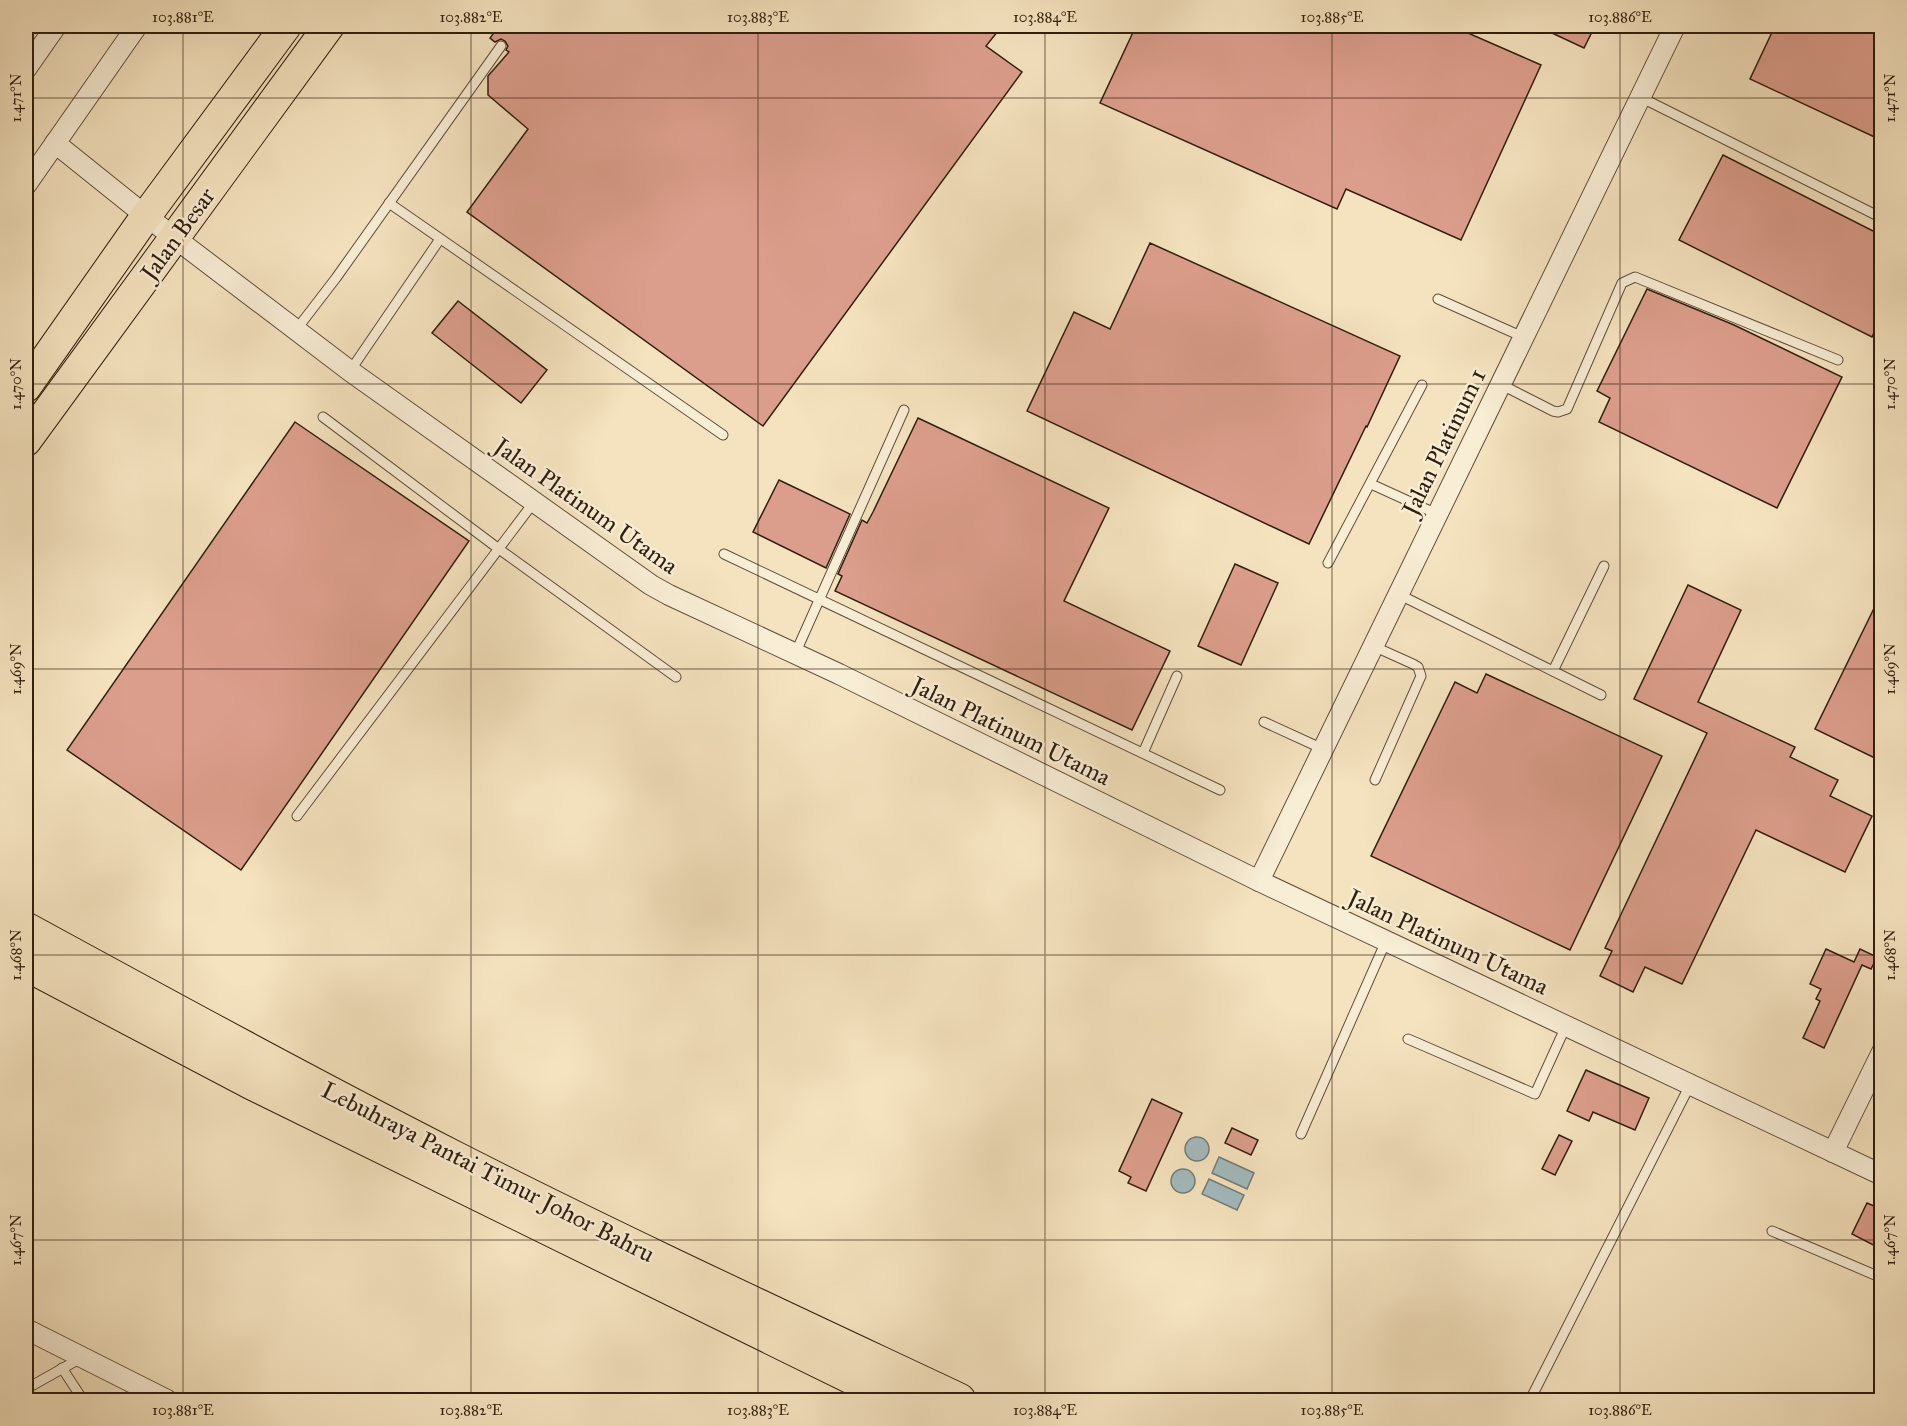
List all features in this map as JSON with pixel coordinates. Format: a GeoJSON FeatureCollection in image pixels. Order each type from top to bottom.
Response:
{"type":"FeatureCollection","features":[{"type":"Feature","properties":{"kind":"highway","name":"Lebuhraya Pantai Timur Johor Bahru"},"geometry":{"type":"LineString","coordinates":[[26,929],[280,1067],[458,1160],[697,1277],[959,1401]]}},
{"type":"Feature","properties":{"kind":"highway","name":"Lebuhraya Pantai Timur Johor Bahru"},"geometry":{"type":"LineString","coordinates":[[26,964],[262,1088],[898,1401]]}},
{"type":"Feature","properties":{"kind":"main road","name":"Jalan Besar"},"geometry":{"type":"LineString","coordinates":[[26,387],[286,26]]}},
{"type":"Feature","properties":{"kind":"main road","name":"Jalan Besar"},"geometry":{"type":"LineString","coordinates":[[26,441],[329,26]]}},
{"type":"Feature","properties":{"kind":"street"},"geometry":{"type":"LineString","coordinates":[[26,69],[57,26]]}},
{"type":"Feature","properties":{"kind":"street"},"geometry":{"type":"LineString","coordinates":[[26,185],[137,26]]}},
{"type":"Feature","properties":{"kind":"street","name":"Jalan Platinum 1"},"geometry":{"type":"LineString","coordinates":[[1259,881],[1675,26]]}},
{"type":"Feature","properties":{"kind":"street","name":"Jalan Platinum Utama"},"geometry":{"type":"LineString","coordinates":[[55,143],[350,371],[660,590],[1259,881],[1881,1175]]}},
{"type":"Feature","properties":{"kind":"street"},"geometry":{"type":"LineString","coordinates":[[1833,1152],[1881,1052]]}},
{"type":"Feature","properties":{"kind":"street"},"geometry":{"type":"LineString","coordinates":[[26,1329],[167,1401]]}},
{"type":"Feature","properties":{"kind":"lane"},"geometry":{"type":"LineString","coordinates":[[296,330],[501,46]]}},
{"type":"Feature","properties":{"kind":"lane"},"geometry":{"type":"LineString","coordinates":[[1640,97],[1881,218]]}},
{"type":"Feature","properties":{"kind":"lane"},"geometry":{"type":"LineString","coordinates":[[389,203],[723,435]]}},
{"type":"Feature","properties":{"kind":"lane"},"geometry":{"type":"LineString","coordinates":[[350,371],[440,239]]}},
{"type":"Feature","properties":{"kind":"lane"},"geometry":{"type":"LineString","coordinates":[[1500,384],[1553,411],[1558,412],[1567,408],[1622,283],[1635,277],[1838,360]]}},
{"type":"Feature","properties":{"kind":"lane"},"geometry":{"type":"LineString","coordinates":[[1438,299],[1523,337]]}},
{"type":"Feature","properties":{"kind":"lane"},"geometry":{"type":"LineString","coordinates":[[1328,563],[1422,385]]}},
{"type":"Feature","properties":{"kind":"lane"},"geometry":{"type":"LineString","coordinates":[[795,654],[904,410]]}},
{"type":"Feature","properties":{"kind":"lane"},"geometry":{"type":"LineString","coordinates":[[323,417],[499,549],[676,677]]}},
{"type":"Feature","properties":{"kind":"lane"},"geometry":{"type":"LineString","coordinates":[[1371,484],[1437,514]]}},
{"type":"Feature","properties":{"kind":"lane"},"geometry":{"type":"LineString","coordinates":[[297,816],[534,502]]}},
{"type":"Feature","properties":{"kind":"lane"},"geometry":{"type":"LineString","coordinates":[[724,554],[1220,790]]}},
{"type":"Feature","properties":{"kind":"lane"},"geometry":{"type":"LineString","coordinates":[[1553,671],[1604,566]]}},
{"type":"Feature","properties":{"kind":"lane"},"geometry":{"type":"LineString","coordinates":[[1398,594],[1601,695]]}},
{"type":"Feature","properties":{"kind":"lane"},"geometry":{"type":"LineString","coordinates":[[1373,646],[1418,667],[1421,676],[1375,780]]}},
{"type":"Feature","properties":{"kind":"lane"},"geometry":{"type":"LineString","coordinates":[[1143,753],[1177,676]]}},
{"type":"Feature","properties":{"kind":"lane"},"geometry":{"type":"LineString","coordinates":[[1264,722],[1323,749]]}},
{"type":"Feature","properties":{"kind":"lane"},"geometry":{"type":"LineString","coordinates":[[1301,1134],[1386,941]]}},
{"type":"Feature","properties":{"kind":"lane"},"geometry":{"type":"LineString","coordinates":[[1408,1039],[1535,1094],[1566,1026]]}},
{"type":"Feature","properties":{"kind":"lane"},"geometry":{"type":"LineString","coordinates":[[1530,1401],[1690,1085]]}},
{"type":"Feature","properties":{"kind":"lane"},"geometry":{"type":"LineString","coordinates":[[1772,1231],[1881,1278]]}},
{"type":"Feature","properties":{"kind":"lane"},"geometry":{"type":"LineString","coordinates":[[26,1389],[82,1358]]}},
{"type":"Feature","properties":{"kind":"lane"},"geometry":{"type":"LineString","coordinates":[[62,1368],[83,1401]]}},
{"type":"Feature","properties":{"kind":"water"},"geometry":{"type":"Polygon","coordinates":[[[1197,1137],[1206,1140],[1209,1149],[1206,1158],[1197,1161],[1188,1158],[1185,1149],[1188,1140],[1197,1137]]]}},
{"type":"Feature","properties":{"kind":"water"},"geometry":{"type":"Polygon","coordinates":[[[1219,1157],[1254,1173],[1247,1189],[1212,1173],[1219,1157]]]}},
{"type":"Feature","properties":{"kind":"water"},"geometry":{"type":"Polygon","coordinates":[[[1183,1169],[1188,1170],[1194,1176],[1194,1186],[1188,1192],[1183,1193],[1178,1192],[1172,1186],[1171,1181],[1172,1176],[1178,1170],[1183,1169]]]}},
{"type":"Feature","properties":{"kind":"water"},"geometry":{"type":"Polygon","coordinates":[[[1209,1179],[1244,1195],[1237,1210],[1202,1194],[1209,1179]]]}},
{"type":"Feature","properties":{"kind":"building"},"geometry":{"type":"Polygon","coordinates":[[[499,26],[1002,26],[986,46],[1022,72],[763,426],[467,212],[528,129],[488,95],[488,76],[509,52],[506,50],[508,46],[505,41],[501,39],[495,42],[490,38],[499,26]]]}},
{"type":"Feature","properties":{"kind":"building"},"geometry":{"type":"Polygon","coordinates":[[[1136,26],[1452,26],[1541,65],[1461,240],[1346,189],[1337,209],[1100,103],[1136,26]]]}},
{"type":"Feature","properties":{"kind":"building"},"geometry":{"type":"Polygon","coordinates":[[[1537,26],[1595,26],[1584,48],[1537,26]]]}},
{"type":"Feature","properties":{"kind":"building"},"geometry":{"type":"Polygon","coordinates":[[[1775,26],[1881,26],[1881,140],[1750,79],[1775,26]]]}},
{"type":"Feature","properties":{"kind":"building"},"geometry":{"type":"Polygon","coordinates":[[[1723,155],[1881,235],[1881,317],[1872,337],[1679,240],[1723,155]]]}},
{"type":"Feature","properties":{"kind":"building"},"geometry":{"type":"Polygon","coordinates":[[[1150,243],[1400,356],[1309,544],[1027,411],[1074,312],[1110,329],[1150,243]]]}},
{"type":"Feature","properties":{"kind":"building"},"geometry":{"type":"Polygon","coordinates":[[[1647,289],[1734,325],[1842,377],[1777,508],[1599,422],[1610,398],[1597,391],[1647,289]]]}},
{"type":"Feature","properties":{"kind":"building"},"geometry":{"type":"Polygon","coordinates":[[[458,301],[547,370],[521,403],[432,333],[458,301]]]}},
{"type":"Feature","properties":{"kind":"building"},"geometry":{"type":"Polygon","coordinates":[[[918,418],[1109,508],[1064,601],[1170,651],[1132,730],[835,591],[842,576],[838,574],[862,520],[867,523],[918,418]]]}},
{"type":"Feature","properties":{"kind":"building"},"geometry":{"type":"Polygon","coordinates":[[[295,422],[469,541],[241,870],[67,750],[295,422]]]}},
{"type":"Feature","properties":{"kind":"building"},"geometry":{"type":"Polygon","coordinates":[[[779,480],[850,514],[826,568],[753,532],[779,480]]]}},
{"type":"Feature","properties":{"kind":"building"},"geometry":{"type":"Polygon","coordinates":[[[1235,564],[1278,583],[1241,665],[1198,646],[1235,564]]]}},
{"type":"Feature","properties":{"kind":"building"},"geometry":{"type":"Polygon","coordinates":[[[1688,585],[1741,610],[1698,702],[1795,747],[1790,757],[1838,780],[1830,796],[1872,816],[1845,872],[1756,830],[1682,984],[1645,967],[1633,992],[1600,976],[1612,951],[1605,948],[1707,733],[1634,699],[1688,585]]]}},
{"type":"Feature","properties":{"kind":"building"},"geometry":{"type":"Polygon","coordinates":[[[1881,594],[1881,761],[1815,729],[1881,594]]]}},
{"type":"Feature","properties":{"kind":"building"},"geometry":{"type":"Polygon","coordinates":[[[1486,674],[1662,756],[1570,950],[1371,856],[1455,682],[1477,693],[1486,674]]]}},
{"type":"Feature","properties":{"kind":"building"},"geometry":{"type":"Polygon","coordinates":[[[1826,949],[1854,962],[1860,949],[1877,957],[1871,969],[1862,965],[1824,1048],[1803,1038],[1820,1001],[1816,999],[1821,989],[1810,984],[1826,949]]]}},
{"type":"Feature","properties":{"kind":"building"},"geometry":{"type":"Polygon","coordinates":[[[1586,1070],[1649,1098],[1635,1130],[1593,1112],[1589,1121],[1567,1111],[1586,1070]]]}},
{"type":"Feature","properties":{"kind":"building"},"geometry":{"type":"Polygon","coordinates":[[[1152,1099],[1182,1113],[1146,1191],[1128,1183],[1131,1177],[1119,1171],[1152,1099]]]}},
{"type":"Feature","properties":{"kind":"building"},"geometry":{"type":"Polygon","coordinates":[[[1232,1128],[1258,1140],[1251,1155],[1225,1143],[1232,1128]]]}},
{"type":"Feature","properties":{"kind":"building"},"geometry":{"type":"Polygon","coordinates":[[[1559,1135],[1572,1141],[1555,1175],[1542,1169],[1559,1135]]]}},
{"type":"Feature","properties":{"kind":"building"},"geometry":{"type":"Polygon","coordinates":[[[1867,1203],[1881,1209],[1881,1249],[1852,1234],[1867,1203]]]}}]}
